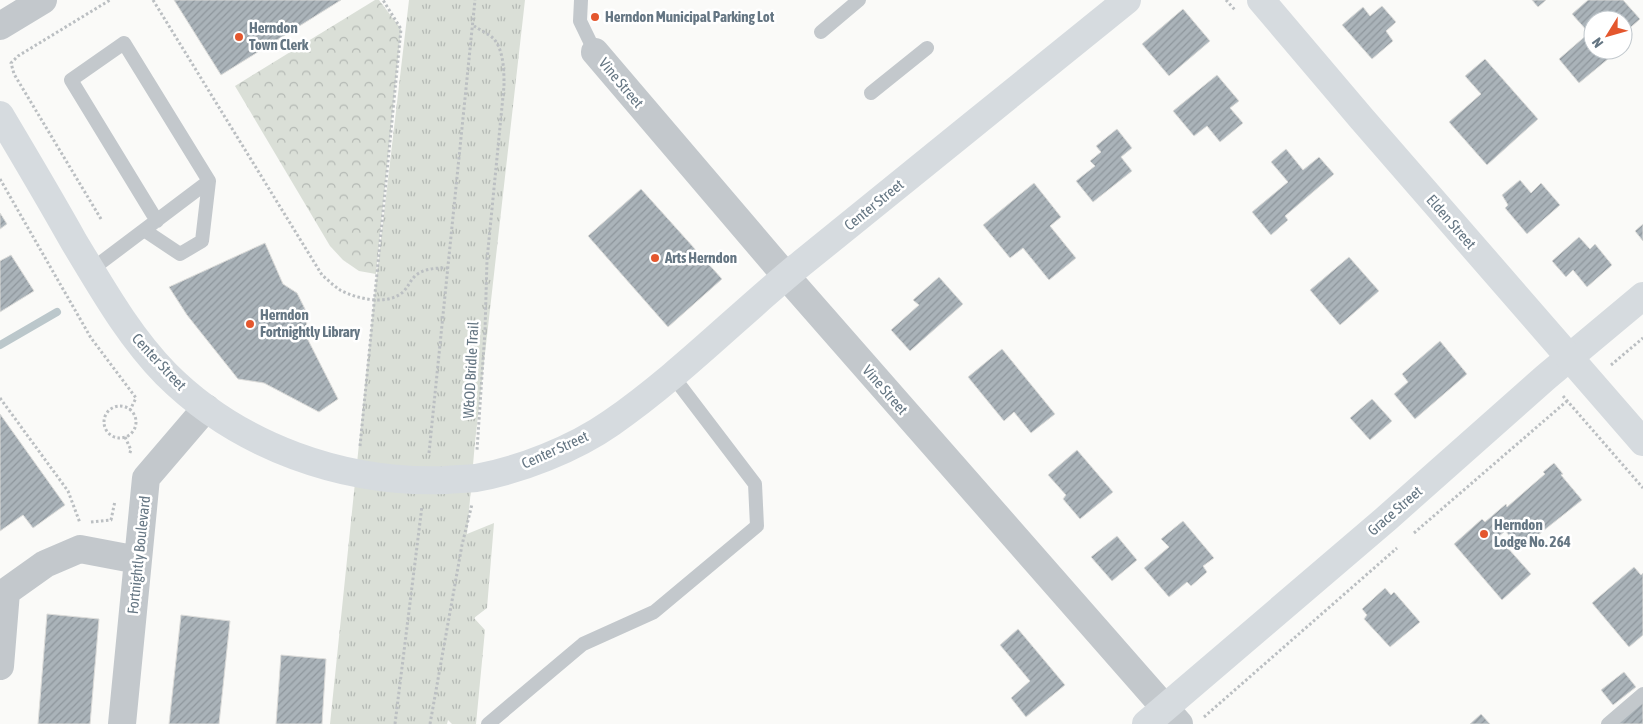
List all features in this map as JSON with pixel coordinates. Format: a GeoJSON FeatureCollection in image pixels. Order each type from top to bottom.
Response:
{"type":"FeatureCollection","features":[{"type":"Feature","properties":{"kind":"street"},"geometry":{"type":"LineString","coordinates":[[0,26],[43,0]]}},
{"type":"Feature","properties":{"kind":"street","name":"Center Street"},"geometry":{"type":"LineString","coordinates":[[0,115],[91,270],[135,338],[168,375],[206,408],[245,433],[288,454],[332,468],[384,478],[426,480],[474,478],[520,466],[567,448],[609,425],[672,375],[786,276],[1127,0]]}},
{"type":"Feature","properties":{"kind":"street","name":"Elden Street"},"geometry":{"type":"LineString","coordinates":[[1261,0],[1643,442]]}},
{"type":"Feature","properties":{"kind":"street","name":"Vine Street"},"geometry":{"type":"LineString","coordinates":[[595,52],[786,276],[1173,718]]}},
{"type":"Feature","properties":{"kind":"street","name":"Grace Street"},"geometry":{"type":"LineString","coordinates":[[1173,718],[1387,518],[1569,358],[1643,296]]}},
{"type":"Feature","properties":{"kind":"street","name":"Fortnightly Boulevard"},"geometry":{"type":"LineString","coordinates":[[122,724],[146,478],[206,408]]}},
{"type":"Feature","properties":{"kind":"street"},"geometry":{"type":"LineString","coordinates":[[0,666],[3,594],[45,564],[80,549],[138,560]]}},
{"type":"Feature","properties":{"kind":"lane"},"geometry":{"type":"LineString","coordinates":[[582,0],[580,21],[595,52]]}},
{"type":"Feature","properties":{"kind":"lane"},"geometry":{"type":"LineString","coordinates":[[821,32],[859,0]]}},
{"type":"Feature","properties":{"kind":"lane"},"geometry":{"type":"LineString","coordinates":[[144,230],[180,254],[202,241],[210,181],[124,43],[71,80],[157,221]]}},
{"type":"Feature","properties":{"kind":"lane"},"geometry":{"type":"LineString","coordinates":[[871,93],[926,48]]}},
{"type":"Feature","properties":{"kind":"lane"},"geometry":{"type":"LineString","coordinates":[[91,270],[210,181]]}},
{"type":"Feature","properties":{"kind":"lane"},"geometry":{"type":"LineString","coordinates":[[488,724],[583,644],[654,612],[757,526],[754,484],[672,375]]}},
{"type":"Feature","properties":{"kind":"lane"},"geometry":{"type":"LineString","coordinates":[[1608,724],[1643,694]]}},
{"type":"Feature","properties":{"kind":"path"},"geometry":{"type":"LineString","coordinates":[[153,0],[322,275],[339,289],[354,296],[388,299],[402,292],[416,276],[433,268],[448,268]]}},
{"type":"Feature","properties":{"kind":"path"},"geometry":{"type":"LineString","coordinates":[[360,446],[401,29],[383,0]]}},
{"type":"Feature","properties":{"kind":"path"},"geometry":{"type":"LineString","coordinates":[[434,406],[476,0]]}},
{"type":"Feature","properties":{"kind":"path","name":"W&OD Bridle Trail"},"geometry":{"type":"LineString","coordinates":[[430,724],[462,545],[471,511],[480,409],[487,260],[504,86],[503,66],[494,39],[474,26]]}},
{"type":"Feature","properties":{"kind":"path"},"geometry":{"type":"LineString","coordinates":[[0,179],[91,338],[136,398],[130,410]]}},
{"type":"Feature","properties":{"kind":"path"},"geometry":{"type":"LineString","coordinates":[[1609,367],[1643,338]]}},
{"type":"Feature","properties":{"kind":"path"},"geometry":{"type":"LineString","coordinates":[[0,398],[68,491],[80,523],[111,520],[116,497]]}},
{"type":"Feature","properties":{"kind":"path"},"geometry":{"type":"LineString","coordinates":[[1414,533],[1567,401],[1643,488]]}},
{"type":"Feature","properties":{"kind":"path"},"geometry":{"type":"LineString","coordinates":[[118,406],[126,407],[133,412],[136,420],[135,429],[126,437],[114,437],[107,432],[104,424],[105,416],[111,409],[118,406]]}},
{"type":"Feature","properties":{"kind":"path"},"geometry":{"type":"LineString","coordinates":[[126,437],[131,450],[128,458]]}},
{"type":"Feature","properties":{"kind":"path"},"geometry":{"type":"LineString","coordinates":[[1173,718],[1399,546]]}},
{"type":"Feature","properties":{"kind":"path"},"geometry":{"type":"LineString","coordinates":[[395,724],[416,554]]}},
{"type":"Feature","properties":{"kind":"green space"},"geometry":{"type":"Polygon","coordinates":[[[375,0],[379,0],[401,29],[376,274],[359,271],[343,260],[330,246],[235,86],[375,0]]]}},
{"type":"Feature","properties":{"kind":"green space"},"geometry":{"type":"Polygon","coordinates":[[[409,0],[525,0],[475,442],[467,534],[494,523],[487,608],[474,618],[485,630],[476,724],[452,724],[448,720],[447,724],[330,724],[374,299],[409,0]]]}},
{"type":"Feature","properties":{"kind":"building","name":"Herndon Town Clerk"},"geometry":{"type":"Polygon","coordinates":[[[174,0],[341,0],[221,75],[174,0]]]}},
{"type":"Feature","properties":{"kind":"building"},"geometry":{"type":"Polygon","coordinates":[[[1532,0],[1546,0],[1538,7],[1532,0]]]}},
{"type":"Feature","properties":{"kind":"building"},"geometry":{"type":"Polygon","coordinates":[[[1588,0],[1623,0],[1632,10],[1583,10],[1583,26],[1572,14],[1588,0]]]}},
{"type":"Feature","properties":{"kind":"building"},"geometry":{"type":"Polygon","coordinates":[[[1382,6],[1396,22],[1386,31],[1393,41],[1372,59],[1342,25],[1363,7],[1370,16],[1382,6]]]}},
{"type":"Feature","properties":{"kind":"building"},"geometry":{"type":"Polygon","coordinates":[[[1183,9],[1210,41],[1169,76],[1142,44],[1183,9]]]}},
{"type":"Feature","properties":{"kind":"building"},"geometry":{"type":"Polygon","coordinates":[[[1633,11],[1640,19],[1633,25],[1633,11]]]}},
{"type":"Feature","properties":{"kind":"building"},"geometry":{"type":"Polygon","coordinates":[[[1583,38],[1583,60],[1607,60],[1579,83],[1559,59],[1583,38]]]}},
{"type":"Feature","properties":{"kind":"building"},"geometry":{"type":"Polygon","coordinates":[[[1485,59],[1538,119],[1487,165],[1449,122],[1481,94],[1465,76],[1485,59]]]}},
{"type":"Feature","properties":{"kind":"building"},"geometry":{"type":"Polygon","coordinates":[[[1217,75],[1239,101],[1230,108],[1243,123],[1220,142],[1207,126],[1194,136],[1173,111],[1217,75]]]}},
{"type":"Feature","properties":{"kind":"building"},"geometry":{"type":"Polygon","coordinates":[[[1117,129],[1132,148],[1121,157],[1132,171],[1093,202],[1076,181],[1095,166],[1090,161],[1101,152],[1096,146],[1117,129]]]}},
{"type":"Feature","properties":{"kind":"building"},"geometry":{"type":"Polygon","coordinates":[[[1286,149],[1303,170],[1319,157],[1334,174],[1285,216],[1288,220],[1271,235],[1252,212],[1288,182],[1271,162],[1286,149]]]}},
{"type":"Feature","properties":{"kind":"building"},"geometry":{"type":"Polygon","coordinates":[[[1520,180],[1531,193],[1541,183],[1560,205],[1527,234],[1505,208],[1508,205],[1502,195],[1520,180]]]}},
{"type":"Feature","properties":{"kind":"building"},"geometry":{"type":"Polygon","coordinates":[[[1034,183],[1061,217],[1050,226],[1076,258],[1049,280],[1023,248],[1010,258],[983,225],[1034,183]]]}},
{"type":"Feature","properties":{"kind":"building","name":"Arts Herndon"},"geometry":{"type":"Polygon","coordinates":[[[641,189],[722,279],[668,327],[588,236],[641,189]]]}},
{"type":"Feature","properties":{"kind":"building"},"geometry":{"type":"Polygon","coordinates":[[[0,213],[7,224],[0,229],[0,213]]]}},
{"type":"Feature","properties":{"kind":"building"},"geometry":{"type":"Polygon","coordinates":[[[1643,224],[1643,241],[1635,231],[1643,224]]]}},
{"type":"Feature","properties":{"kind":"building"},"geometry":{"type":"Polygon","coordinates":[[[1579,237],[1590,249],[1595,244],[1612,265],[1587,287],[1573,270],[1566,277],[1552,261],[1579,237]]]}},
{"type":"Feature","properties":{"kind":"building","name":"Herndon Fortnightly Library"},"geometry":{"type":"Polygon","coordinates":[[[265,243],[283,284],[297,293],[308,315],[305,334],[338,399],[319,412],[264,383],[238,379],[187,315],[169,287],[265,243]]]}},
{"type":"Feature","properties":{"kind":"building"},"geometry":{"type":"Polygon","coordinates":[[[11,255],[34,291],[0,312],[0,261],[11,255]]]}},
{"type":"Feature","properties":{"kind":"building"},"geometry":{"type":"Polygon","coordinates":[[[1349,257],[1379,291],[1340,325],[1310,290],[1349,257]]]}},
{"type":"Feature","properties":{"kind":"building"},"geometry":{"type":"Polygon","coordinates":[[[939,277],[963,304],[910,351],[891,330],[919,305],[913,300],[939,277]]]}},
{"type":"Feature","properties":{"kind":"building"},"geometry":{"type":"Polygon","coordinates":[[[1440,341],[1467,374],[1415,419],[1394,394],[1408,382],[1402,374],[1440,341]]]}},
{"type":"Feature","properties":{"kind":"building"},"geometry":{"type":"Polygon","coordinates":[[[1002,349],[1055,414],[1031,433],[1014,412],[1004,421],[968,377],[1002,349]]]}},
{"type":"Feature","properties":{"kind":"building"},"geometry":{"type":"Polygon","coordinates":[[[1372,399],[1392,421],[1370,440],[1350,418],[1372,399]]]}},
{"type":"Feature","properties":{"kind":"building"},"geometry":{"type":"Polygon","coordinates":[[[0,414],[65,505],[33,528],[23,515],[0,531],[0,414]]]}},
{"type":"Feature","properties":{"kind":"building"},"geometry":{"type":"Polygon","coordinates":[[[1077,450],[1113,492],[1080,519],[1063,499],[1066,495],[1048,475],[1077,450]]]}},
{"type":"Feature","properties":{"kind":"building","name":"Herndon Lodge No. 264"},"geometry":{"type":"Polygon","coordinates":[[[1554,463],[1563,474],[1561,475],[1582,500],[1533,539],[1531,537],[1519,546],[1505,531],[1498,537],[1531,574],[1502,600],[1454,544],[1482,519],[1485,522],[1506,504],[1507,507],[1545,474],[1543,472],[1554,463]]]}},
{"type":"Feature","properties":{"kind":"building"},"geometry":{"type":"Polygon","coordinates":[[[1183,521],[1214,558],[1203,566],[1207,572],[1191,586],[1187,582],[1169,597],[1144,568],[1169,547],[1161,539],[1183,521]]]}},
{"type":"Feature","properties":{"kind":"building"},"geometry":{"type":"Polygon","coordinates":[[[1117,536],[1137,560],[1112,581],[1091,557],[1117,536]]]}},
{"type":"Feature","properties":{"kind":"building"},"geometry":{"type":"Polygon","coordinates":[[[1634,567],[1641,575],[1643,573],[1643,635],[1629,647],[1592,603],[1634,567]]]}},
{"type":"Feature","properties":{"kind":"building"},"geometry":{"type":"Polygon","coordinates":[[[1385,588],[1391,595],[1394,592],[1420,622],[1390,647],[1364,619],[1367,615],[1362,609],[1385,588]]]}},
{"type":"Feature","properties":{"kind":"building"},"geometry":{"type":"Polygon","coordinates":[[[47,614],[99,619],[90,724],[38,724],[47,614]]]}},
{"type":"Feature","properties":{"kind":"building"},"geometry":{"type":"Polygon","coordinates":[[[181,615],[230,621],[219,724],[169,724],[181,615]]]}},
{"type":"Feature","properties":{"kind":"building"},"geometry":{"type":"Polygon","coordinates":[[[1018,629],[1065,685],[1026,717],[1011,698],[1030,681],[1000,645],[1018,629]]]}},
{"type":"Feature","properties":{"kind":"building"},"geometry":{"type":"Polygon","coordinates":[[[281,655],[326,659],[322,724],[276,724],[281,655]]]}},
{"type":"Feature","properties":{"kind":"building"},"geometry":{"type":"Polygon","coordinates":[[[1624,672],[1636,687],[1613,705],[1601,690],[1624,672]]]}},
{"type":"Feature","properties":{"kind":"building"},"geometry":{"type":"Polygon","coordinates":[[[1643,700],[1643,724],[1616,724],[1643,700]]]}},
{"type":"Feature","properties":{"kind":"building"},"geometry":{"type":"Polygon","coordinates":[[[1481,714],[1490,724],[1470,724],[1481,714]]]}},
{"type":"Feature","properties":{"kind":"waterway"},"geometry":{"type":"LineString","coordinates":[[0,345],[57,312]]}},
{"type":"Feature","properties":{"kind":"place","name":"Herndon Municipal Parking Lot"},"geometry":{"type":"Point","coordinates":[595,17]}},
{"type":"Feature","properties":{"kind":"place","name":"Herndon Town Clerk"},"geometry":{"type":"Point","coordinates":[239,37]}},
{"type":"Feature","properties":{"kind":"place","name":"Arts Herndon"},"geometry":{"type":"Point","coordinates":[655,258]}},
{"type":"Feature","properties":{"kind":"place","name":"Herndon Fortnightly Library"},"geometry":{"type":"Point","coordinates":[250,324]}},
{"type":"Feature","properties":{"kind":"place","name":"Herndon Lodge No. 264"},"geometry":{"type":"Point","coordinates":[1484,534]}}]}
